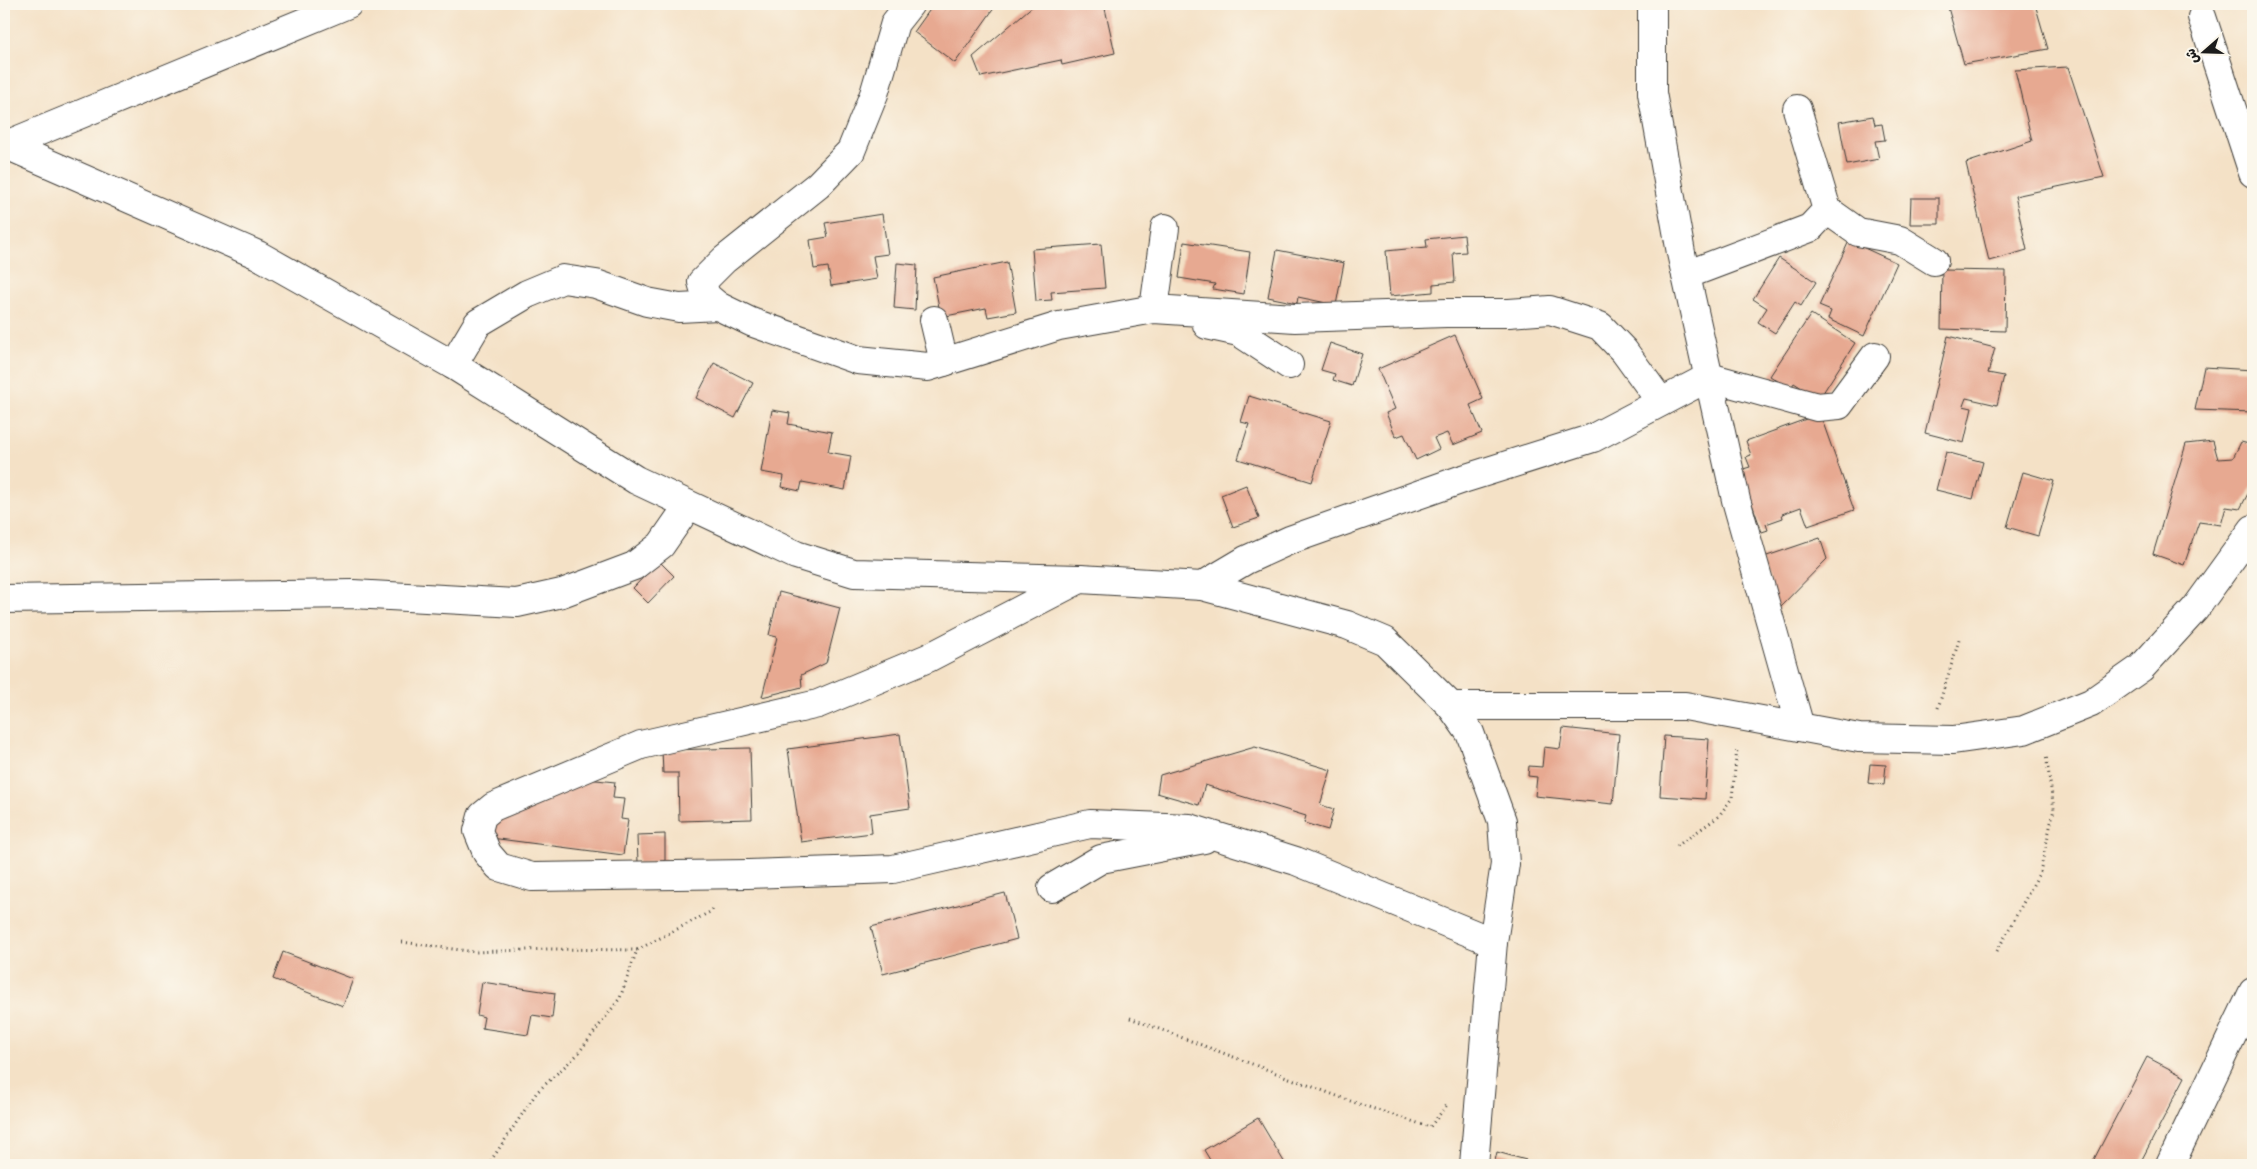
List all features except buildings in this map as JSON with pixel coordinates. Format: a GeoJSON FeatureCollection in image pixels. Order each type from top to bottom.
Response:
{"type":"FeatureCollection","features":[{"type":"Feature","properties":{"kind":"street"},"geometry":{"type":"LineString","coordinates":[[5,144],[348,4]]}},
{"type":"Feature","properties":{"kind":"street"},"geometry":{"type":"LineString","coordinates":[[910,4],[895,23],[874,94],[851,151],[818,185],[724,260],[702,282],[706,296],[718,306],[752,322],[858,360],[928,367],[1059,326],[1146,310],[1296,318],[1508,313],[1550,310],[1600,326],[1624,351],[1661,402]]}},
{"type":"Feature","properties":{"kind":"street"},"geometry":{"type":"LineString","coordinates":[[1652,4],[1652,93],[1686,275],[1736,500],[1800,727]]}},
{"type":"Feature","properties":{"kind":"street"},"geometry":{"type":"LineString","coordinates":[[2202,17],[2253,173]]}},
{"type":"Feature","properties":{"kind":"street"},"geometry":{"type":"LineString","coordinates":[[1797,109],[1827,210],[1858,232],[1900,240],[1934,261]]}},
{"type":"Feature","properties":{"kind":"street"},"geometry":{"type":"LineString","coordinates":[[5,144],[258,255],[453,365],[636,480],[796,555],[854,573],[1080,579],[1202,586],[1347,625],[1385,641],[1451,706],[1470,733],[1502,821],[1505,864],[1492,942],[1474,1165]]}},
{"type":"Feature","properties":{"kind":"street"},"geometry":{"type":"LineString","coordinates":[[1686,275],[1810,228],[1827,210]]}},
{"type":"Feature","properties":{"kind":"street"},"geometry":{"type":"LineString","coordinates":[[1146,310],[1165,228]]}},
{"type":"Feature","properties":{"kind":"street"},"geometry":{"type":"LineString","coordinates":[[453,365],[478,323],[527,294],[563,279],[596,284],[648,302],[671,307],[718,306]]}},
{"type":"Feature","properties":{"kind":"street"},"geometry":{"type":"LineString","coordinates":[[1146,310],[1239,332],[1289,365]]}},
{"type":"Feature","properties":{"kind":"street"},"geometry":{"type":"LineString","coordinates":[[934,320],[944,362]]}},
{"type":"Feature","properties":{"kind":"street"},"geometry":{"type":"LineString","coordinates":[[1202,586],[1246,560],[1290,540],[1463,479],[1593,438],[1709,377],[1817,408],[1839,405],[1875,356]]}},
{"type":"Feature","properties":{"kind":"street"},"geometry":{"type":"LineString","coordinates":[[4,599],[353,594],[517,602],[562,593],[634,566],[661,545],[688,506]]}},
{"type":"Feature","properties":{"kind":"street"},"geometry":{"type":"LineString","coordinates":[[1451,706],[1686,706],[1859,738],[1953,740],[2024,730],[2091,703],[2141,668],[2196,609],[2253,529]]}},
{"type":"Feature","properties":{"kind":"street"},"geometry":{"type":"LineString","coordinates":[[1080,579],[928,658],[818,704],[642,745],[493,807],[482,816],[478,832],[487,853],[499,867],[532,877],[748,874],[893,868],[1090,824],[1190,828],[1296,860],[1492,942]]}},
{"type":"Feature","properties":{"kind":"street"},"geometry":{"type":"LineString","coordinates":[[1052,888],[1101,859],[1218,837]]}},
{"type":"Feature","properties":{"kind":"street"},"geometry":{"type":"LineString","coordinates":[[2170,1165],[2253,992]]}},
{"type":"Feature","properties":{"kind":"path"},"geometry":{"type":"LineString","coordinates":[[1928,739],[1960,637]]}},
{"type":"Feature","properties":{"kind":"path"},"geometry":{"type":"LineString","coordinates":[[1677,846],[1718,817],[1732,798],[1737,764],[1736,716]]}},
{"type":"Feature","properties":{"kind":"path"},"geometry":{"type":"LineString","coordinates":[[1997,951],[2040,872],[2054,810],[2048,757],[2024,730]]}},
{"type":"Feature","properties":{"kind":"path"},"geometry":{"type":"LineString","coordinates":[[402,942],[475,952],[549,949],[637,950],[710,912],[748,874]]}},
{"type":"Feature","properties":{"kind":"path"},"geometry":{"type":"LineString","coordinates":[[488,1165],[537,1092],[577,1055],[620,998],[637,950]]}},
{"type":"Feature","properties":{"kind":"path"},"geometry":{"type":"LineString","coordinates":[[1130,1018],[1353,1102],[1430,1127],[1451,1099]]}}]}
